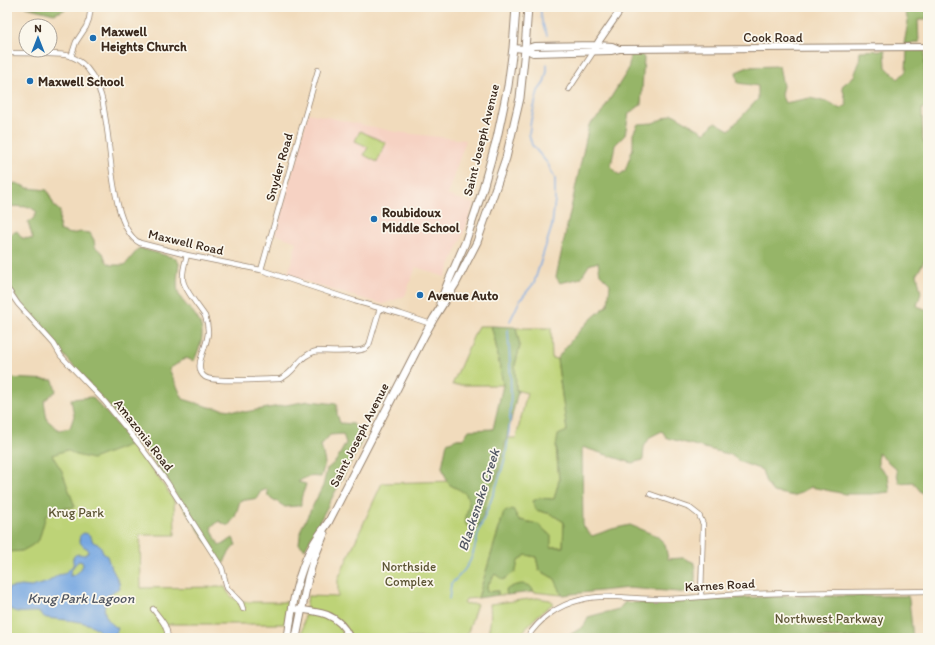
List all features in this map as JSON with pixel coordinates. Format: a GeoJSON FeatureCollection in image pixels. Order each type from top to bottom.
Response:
{"type":"FeatureCollection","features":[{"type":"Feature","properties":{"kind":"main road","name":"Saint Joseph Avenue"},"geometry":{"type":"LineString","coordinates":[[296,638],[308,578],[329,521],[432,321],[465,243],[481,196],[497,138],[508,86],[516,7]]}},
{"type":"Feature","properties":{"kind":"main road","name":"Saint Joseph Avenue"},"geometry":{"type":"LineString","coordinates":[[432,321],[456,283],[477,242],[507,151],[520,98],[528,7]]}},
{"type":"Feature","properties":{"kind":"main road"},"geometry":{"type":"LineString","coordinates":[[494,149],[507,151]]}},
{"type":"Feature","properties":{"kind":"main road","name":"Saint Joseph Avenue"},"geometry":{"type":"LineString","coordinates":[[288,638],[292,609],[299,579],[314,544],[329,521]]}},
{"type":"Feature","properties":{"kind":"street"},"geometry":{"type":"LineString","coordinates":[[7,53],[59,54],[71,57],[76,42],[86,27],[91,7]]}},
{"type":"Feature","properties":{"kind":"street"},"geometry":{"type":"LineString","coordinates":[[568,89],[621,7]]}},
{"type":"Feature","properties":{"kind":"street","name":"Cook Road"},"geometry":{"type":"LineString","coordinates":[[513,48],[525,49],[534,46],[595,48],[612,46],[619,49],[928,47]]}},
{"type":"Feature","properties":{"kind":"street","name":"Maxwell Road"},"geometry":{"type":"LineString","coordinates":[[71,57],[90,72],[100,90],[118,204],[126,229],[136,241],[261,270],[356,301],[432,321]]}},
{"type":"Feature","properties":{"kind":"street","name":"Snyder Road"},"geometry":{"type":"LineString","coordinates":[[261,270],[318,70]]}},
{"type":"Feature","properties":{"kind":"street"},"geometry":{"type":"LineString","coordinates":[[187,254],[183,270],[183,282],[205,316],[208,329],[207,340],[200,360],[199,368],[203,376],[207,379],[280,379],[285,377],[303,358],[312,352],[357,351],[364,349],[370,342],[380,308]]}},
{"type":"Feature","properties":{"kind":"street","name":"Amazonia Road"},"geometry":{"type":"LineString","coordinates":[[7,288],[18,304],[54,344],[61,356],[105,402],[139,444],[175,495],[222,568],[227,588],[242,603],[243,609]]}},
{"type":"Feature","properties":{"kind":"street"},"geometry":{"type":"LineString","coordinates":[[650,494],[690,508],[699,515],[702,524],[702,596]]}},
{"type":"Feature","properties":{"kind":"street","name":"Karnes Road"},"geometry":{"type":"LineString","coordinates":[[527,638],[541,620],[552,612],[564,605],[591,597],[664,599],[767,593],[928,591]]}},
{"type":"Feature","properties":{"kind":"street"},"geometry":{"type":"LineString","coordinates":[[153,609],[165,625],[168,638]]}},
{"type":"Feature","properties":{"kind":"street"},"geometry":{"type":"LineString","coordinates":[[292,609],[321,612],[331,616],[340,623],[350,638]]}},
{"type":"Feature","properties":{"kind":"shaded area","name":"Roubidoux Middle School"},"geometry":{"type":"Polygon","coordinates":[[[308,113],[396,132],[466,140],[447,195],[474,204],[461,240],[445,277],[416,267],[405,296],[383,304],[313,284],[288,274],[297,242],[275,234],[308,113]]]}},
{"type":"Feature","properties":{"kind":"green space"},"geometry":{"type":"Polygon","coordinates":[[[26,7],[66,7],[66,9],[54,14],[26,7]]]}},
{"type":"Feature","properties":{"kind":"green space"},"geometry":{"type":"Polygon","coordinates":[[[905,7],[927,7],[927,20],[918,20],[919,43],[904,44],[908,22],[905,7]]]}},
{"type":"Feature","properties":{"kind":"green space"},"geometry":{"type":"Polygon","coordinates":[[[885,50],[886,67],[898,79],[906,71],[907,50],[925,50],[924,82],[928,89],[928,103],[922,109],[923,141],[928,145],[928,248],[927,256],[917,274],[921,293],[917,306],[928,310],[928,496],[921,492],[913,482],[899,483],[896,469],[878,453],[878,466],[888,475],[890,492],[845,494],[811,487],[794,496],[773,492],[766,483],[762,470],[740,462],[731,455],[667,438],[662,431],[650,437],[644,447],[643,460],[632,463],[582,447],[583,526],[592,536],[630,525],[657,536],[665,544],[668,559],[683,558],[695,563],[695,590],[691,593],[628,588],[562,595],[555,579],[539,570],[536,557],[526,555],[518,561],[516,571],[503,580],[495,574],[487,586],[487,592],[498,591],[498,595],[478,598],[504,512],[513,509],[519,520],[538,524],[551,536],[551,547],[563,547],[564,522],[551,514],[536,510],[533,501],[539,498],[554,499],[559,480],[556,447],[558,435],[567,431],[557,359],[580,330],[608,305],[610,284],[600,274],[598,262],[589,265],[581,278],[560,283],[556,277],[589,125],[600,115],[628,70],[631,54],[641,54],[644,58],[641,105],[629,113],[625,135],[615,145],[611,166],[619,175],[625,171],[633,148],[633,134],[638,124],[653,123],[673,114],[705,133],[715,122],[729,130],[758,99],[758,86],[738,83],[736,72],[748,67],[779,66],[783,86],[781,94],[785,103],[810,98],[831,103],[840,109],[847,105],[842,86],[854,76],[859,63],[860,51],[885,50]]]}},
{"type":"Feature","properties":{"kind":"green space"},"geometry":{"type":"Polygon","coordinates":[[[360,131],[386,143],[377,162],[364,155],[368,147],[355,141],[360,131]]]}},
{"type":"Feature","properties":{"kind":"green space"},"geometry":{"type":"Polygon","coordinates":[[[16,183],[28,188],[47,190],[55,207],[60,211],[59,230],[70,234],[81,232],[90,233],[94,240],[95,247],[103,253],[106,261],[111,265],[125,265],[139,248],[175,258],[179,263],[177,280],[178,294],[197,318],[202,330],[201,341],[194,361],[186,358],[169,369],[183,399],[209,407],[245,412],[309,401],[337,404],[337,414],[340,423],[353,424],[360,432],[363,439],[305,549],[299,544],[301,529],[323,486],[327,469],[336,461],[346,443],[343,434],[330,435],[321,445],[325,463],[321,477],[309,477],[298,482],[306,484],[301,505],[285,507],[268,496],[267,489],[260,492],[258,498],[240,501],[235,517],[228,526],[219,521],[211,527],[219,545],[233,538],[236,545],[228,554],[223,566],[139,441],[22,307],[7,286],[7,236],[17,231],[22,238],[33,239],[28,222],[33,219],[37,212],[30,207],[7,206],[7,185],[16,183]]]}},
{"type":"Feature","properties":{"kind":"green space"},"geometry":{"type":"Polygon","coordinates":[[[478,326],[491,326],[503,385],[452,385],[478,326]]]}},
{"type":"Feature","properties":{"kind":"green space"},"geometry":{"type":"Polygon","coordinates":[[[491,326],[516,328],[520,346],[515,365],[516,390],[518,391],[498,474],[487,498],[484,513],[478,527],[467,526],[465,522],[469,503],[466,494],[450,485],[442,467],[447,443],[457,439],[463,439],[469,430],[493,429],[503,385],[491,326]]]}},
{"type":"Feature","properties":{"kind":"green space","name":"Northside Complex"},"geometry":{"type":"Polygon","coordinates":[[[516,328],[551,328],[552,358],[557,359],[567,431],[556,447],[559,480],[554,500],[539,498],[536,510],[551,514],[564,522],[563,547],[551,547],[538,524],[519,520],[504,512],[478,598],[466,599],[464,604],[477,604],[466,638],[301,638],[308,596],[338,597],[338,579],[382,483],[457,481],[457,439],[516,438],[527,393],[516,390],[515,365],[520,346],[516,328]]]}},
{"type":"Feature","properties":{"kind":"green space"},"geometry":{"type":"Polygon","coordinates":[[[7,378],[53,380],[56,391],[44,401],[47,420],[59,430],[70,428],[74,416],[71,399],[92,397],[134,443],[92,459],[76,455],[67,450],[52,455],[62,471],[75,507],[58,509],[46,515],[39,540],[22,551],[7,552],[7,378]]]}},
{"type":"Feature","properties":{"kind":"green space","name":"Krug Park"},"geometry":{"type":"Polygon","coordinates":[[[7,443],[134,443],[174,500],[175,535],[140,535],[141,588],[225,587],[232,597],[243,602],[288,602],[286,624],[171,624],[164,626],[164,638],[7,638],[7,443]]]}},
{"type":"Feature","properties":{"kind":"green space"},"geometry":{"type":"Polygon","coordinates":[[[526,555],[536,557],[539,570],[556,579],[562,595],[533,592],[533,590],[506,590],[507,595],[498,595],[498,591],[487,592],[487,586],[495,574],[526,555]]]}},
{"type":"Feature","properties":{"kind":"green space"},"geometry":{"type":"Polygon","coordinates":[[[522,584],[531,587],[533,592],[507,595],[506,590],[522,584]]]}},
{"type":"Feature","properties":{"kind":"green space","name":"Northwest Parkway"},"geometry":{"type":"Polygon","coordinates":[[[783,596],[908,596],[913,638],[565,638],[584,626],[588,617],[619,609],[625,602],[645,603],[783,596]]]}},
{"type":"Feature","properties":{"kind":"green space"},"geometry":{"type":"Polygon","coordinates":[[[537,598],[550,600],[554,603],[526,628],[519,638],[486,638],[489,630],[490,604],[537,598]]]}},
{"type":"Feature","properties":{"kind":"water","name":"Krug Park Lagoon"},"geometry":{"type":"Polygon","coordinates":[[[81,534],[88,534],[93,542],[100,545],[104,554],[107,556],[119,582],[120,588],[109,596],[104,607],[107,619],[118,628],[116,634],[108,637],[101,635],[99,630],[88,624],[47,618],[38,612],[18,612],[7,607],[8,588],[22,586],[31,587],[48,582],[58,575],[63,574],[73,565],[73,558],[75,555],[84,555],[87,553],[87,548],[81,544],[79,539],[81,534]],[[79,561],[76,563],[70,576],[75,575],[79,571],[83,565],[82,562],[79,561]]]}},
{"type":"Feature","properties":{"kind":"waterway"},"geometry":{"type":"LineString","coordinates":[[540,7],[542,22],[547,35]]}},
{"type":"Feature","properties":{"kind":"waterway","name":"Blacksnake Creek"},"geometry":{"type":"LineString","coordinates":[[510,321],[520,300],[534,283],[552,226],[555,199],[555,179],[548,164],[532,145],[529,134],[538,91],[544,83],[547,64]]}},
{"type":"Feature","properties":{"kind":"waterway","name":"Blacksnake Creek"},"geometry":{"type":"LineString","coordinates":[[449,599],[451,584],[464,570],[472,557],[480,528],[501,472],[506,453],[510,423],[511,392],[508,329]]}},
{"type":"Feature","properties":{"kind":"place","name":"Maxwell Heights Church"},"geometry":{"type":"Point","coordinates":[93,38]}},
{"type":"Feature","properties":{"kind":"place","name":"Maxwell School"},"geometry":{"type":"Point","coordinates":[30,81]}},
{"type":"Feature","properties":{"kind":"place","name":"Roubidoux Middle School"},"geometry":{"type":"Point","coordinates":[374,219]}},
{"type":"Feature","properties":{"kind":"place","name":"Avenue Auto"},"geometry":{"type":"Point","coordinates":[420,295]}}]}
